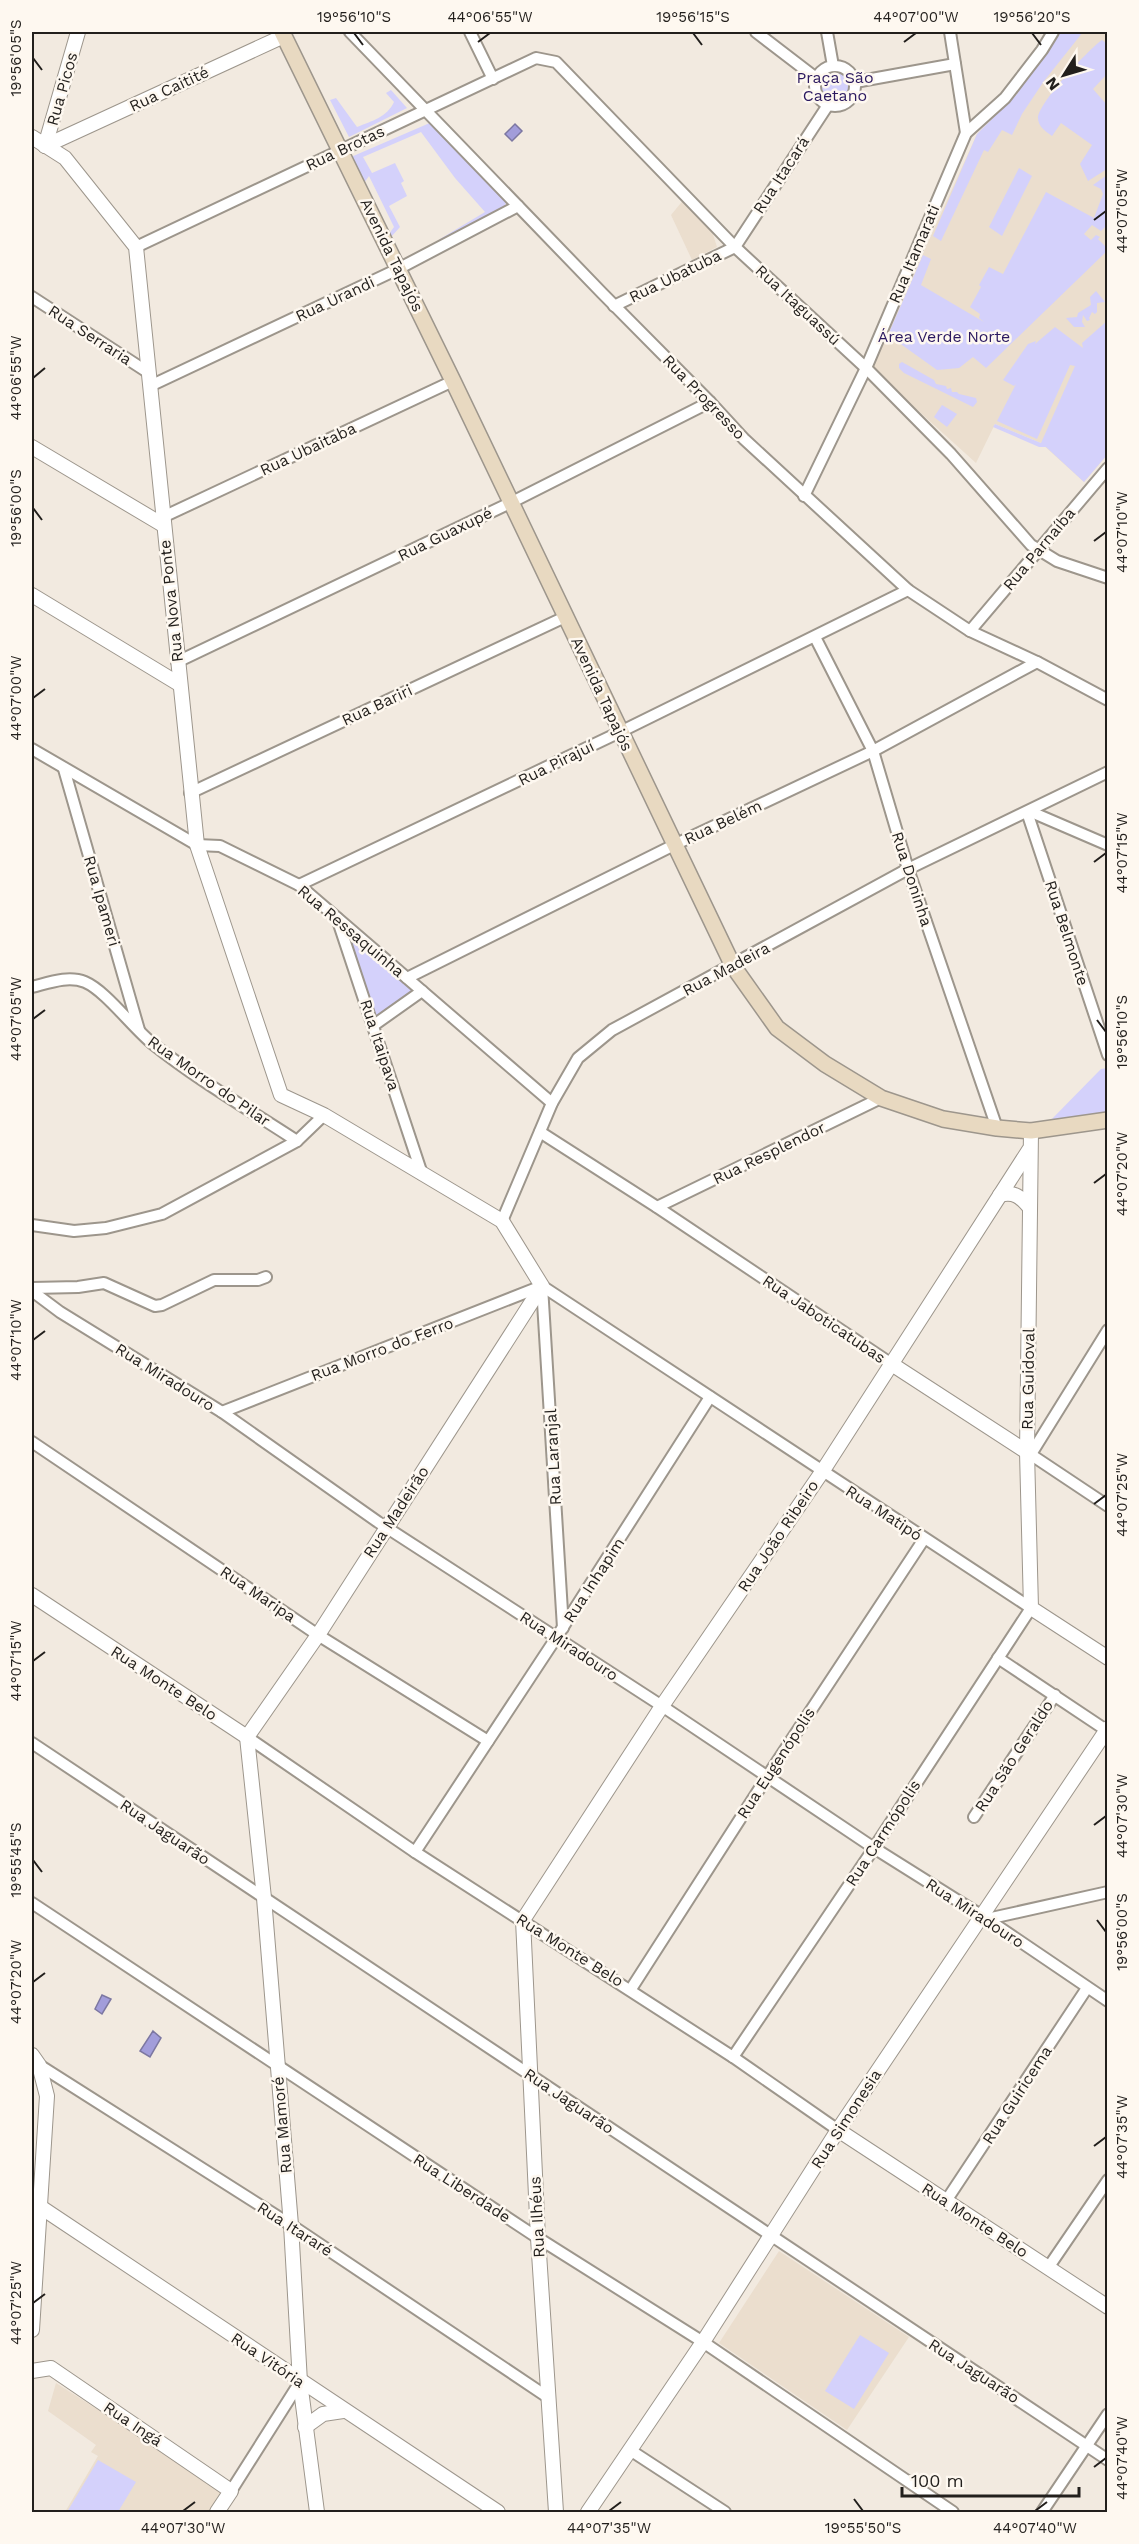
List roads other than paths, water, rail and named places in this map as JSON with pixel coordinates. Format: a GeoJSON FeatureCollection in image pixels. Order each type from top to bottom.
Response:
{"type":"FeatureCollection","features":[{"type":"Feature","properties":{"kind":"main road","name":"Avenida Tapajós"},"geometry":{"type":"LineString","coordinates":[[286,33],[340,150],[399,268],[733,966],[777,1028],[825,1064],[881,1098],[943,1119],[1031,1131],[1107,1120]]}},
{"type":"Feature","properties":{"kind":"street","name":"Rua Picos"},"geometry":{"type":"LineString","coordinates":[[45,146],[78,32]]}},
{"type":"Feature","properties":{"kind":"street","name":"Rua Progresso"},"geometry":{"type":"LineString","coordinates":[[350,32],[614,306],[711,402],[744,439],[908,590],[970,631],[1036,662],[1107,700]]}},
{"type":"Feature","properties":{"kind":"street"},"geometry":{"type":"LineString","coordinates":[[470,32],[493,79]]}},
{"type":"Feature","properties":{"kind":"street"},"geometry":{"type":"LineString","coordinates":[[756,32],[816,78]]}},
{"type":"Feature","properties":{"kind":"street"},"geometry":{"type":"LineString","coordinates":[[827,32],[833,66]]}},
{"type":"Feature","properties":{"kind":"street"},"geometry":{"type":"LineString","coordinates":[[950,32],[966,133]]}},
{"type":"Feature","properties":{"kind":"street","name":"Rua Itamarati"},"geometry":{"type":"LineString","coordinates":[[804,496],[866,368],[966,133],[1005,98],[1053,32]]}},
{"type":"Feature","properties":{"kind":"street","name":"Rua Caitité"},"geometry":{"type":"LineString","coordinates":[[45,146],[286,33]]}},
{"type":"Feature","properties":{"kind":"street","name":"Rua Brotas"},"geometry":{"type":"LineString","coordinates":[[136,247],[536,58],[556,62]]}},
{"type":"Feature","properties":{"kind":"street","name":"Rua Itaguassú"},"geometry":{"type":"LineString","coordinates":[[556,62],[735,246],[866,368],[951,454],[1031,545],[1057,561],[1107,578]]}},
{"type":"Feature","properties":{"kind":"street"},"geometry":{"type":"LineString","coordinates":[[855,82],[955,64]]}},
{"type":"Feature","properties":{"kind":"street"},"geometry":{"type":"LineString","coordinates":[[833,66],[849,72],[855,82],[853,96],[839,106],[828,105],[818,97],[814,84],[823,69],[833,66]]}},
{"type":"Feature","properties":{"kind":"street","name":"Rua Itacará"},"geometry":{"type":"LineString","coordinates":[[735,246],[828,105]]}},
{"type":"Feature","properties":{"kind":"street"},"geometry":{"type":"LineString","coordinates":[[54,114],[61,123],[75,132]]}},
{"type":"Feature","properties":{"kind":"street"},"geometry":{"type":"LineString","coordinates":[[32,137],[65,158],[136,247]]}},
{"type":"Feature","properties":{"kind":"street","name":"Rua Urandi"},"geometry":{"type":"LineString","coordinates":[[149,380],[399,268],[518,206]]}},
{"type":"Feature","properties":{"kind":"street","name":"Rua Ubatuba"},"geometry":{"type":"LineString","coordinates":[[614,306],[735,246]]}},
{"type":"Feature","properties":{"kind":"street","name":"Rua Nova Ponte"},"geometry":{"type":"LineString","coordinates":[[136,247],[197,845],[281,1095]]}},
{"type":"Feature","properties":{"kind":"street","name":"Rua Serraria"},"geometry":{"type":"LineString","coordinates":[[32,297],[149,380]]}},
{"type":"Feature","properties":{"kind":"street","name":"Rua Ubaitaba"},"geometry":{"type":"LineString","coordinates":[[163,521],[453,381]]}},
{"type":"Feature","properties":{"kind":"street","name":"Rua Guaxupé"},"geometry":{"type":"LineString","coordinates":[[177,662],[510,502],[711,402]]}},
{"type":"Feature","properties":{"kind":"street"},"geometry":{"type":"LineString","coordinates":[[32,447],[163,521]]}},
{"type":"Feature","properties":{"kind":"street","name":"Rua Parnaíba"},"geometry":{"type":"LineString","coordinates":[[970,631],[1107,468]]}},
{"type":"Feature","properties":{"kind":"street","name":"Rua Pirajuí"},"geometry":{"type":"LineString","coordinates":[[299,885],[620,732],[908,590]]}},
{"type":"Feature","properties":{"kind":"street"},"geometry":{"type":"LineString","coordinates":[[32,595],[179,684]]}},
{"type":"Feature","properties":{"kind":"street","name":"Rua Bariri"},"geometry":{"type":"LineString","coordinates":[[190,793],[565,617]]}},
{"type":"Feature","properties":{"kind":"street","name":"Rua Doninha"},"geometry":{"type":"LineString","coordinates":[[814,637],[873,751],[908,869],[996,1128]]}},
{"type":"Feature","properties":{"kind":"street","name":"Rua Belém"},"geometry":{"type":"LineString","coordinates":[[407,978],[873,751],[1036,662]]}},
{"type":"Feature","properties":{"kind":"street","name":"Rua Ressaquinha"},"geometry":{"type":"LineString","coordinates":[[32,749],[197,845],[220,846],[299,885],[552,1103]]}},
{"type":"Feature","properties":{"kind":"street","name":"Rua Ipameri"},"geometry":{"type":"LineString","coordinates":[[64,769],[140,1034]]}},
{"type":"Feature","properties":{"kind":"street","name":"Rua Madeira"},"geometry":{"type":"LineString","coordinates":[[502,1221],[552,1103],[578,1058],[612,1030],[908,869],[1107,771]]}},
{"type":"Feature","properties":{"kind":"street"},"geometry":{"type":"LineString","coordinates":[[1028,811],[1107,844]]}},
{"type":"Feature","properties":{"kind":"street","name":"Rua Belmonte"},"geometry":{"type":"LineString","coordinates":[[1028,811],[1107,1055]]}},
{"type":"Feature","properties":{"kind":"street","name":"Rua Itaipava"},"geometry":{"type":"LineString","coordinates":[[337,917],[422,1174]]}},
{"type":"Feature","properties":{"kind":"street","name":"Rua Morro do Pilar"},"geometry":{"type":"LineString","coordinates":[[32,987],[69,978],[84,981],[96,989],[140,1034],[178,1064],[297,1141]]}},
{"type":"Feature","properties":{"kind":"street"},"geometry":{"type":"LineString","coordinates":[[374,1025],[422,991]]}},
{"type":"Feature","properties":{"kind":"street","name":"Rua Morro do Pilar"},"geometry":{"type":"LineString","coordinates":[[281,1095],[324,1115],[502,1221]]}},
{"type":"Feature","properties":{"kind":"street","name":"Rua Resplendor"},"geometry":{"type":"LineString","coordinates":[[657,1207],[881,1098]]}},
{"type":"Feature","properties":{"kind":"street"},"geometry":{"type":"LineString","coordinates":[[32,1225],[75,1231],[106,1228],[162,1214],[297,1141],[324,1115]]}},
{"type":"Feature","properties":{"kind":"street","name":"Rua Guidoval"},"geometry":{"type":"LineString","coordinates":[[1031,1131],[1029,1150],[1031,1608]]}},
{"type":"Feature","properties":{"kind":"street","name":"Rua Jaboticatubas"},"geometry":{"type":"LineString","coordinates":[[540,1132],[657,1207],[1107,1506]]}},
{"type":"Feature","properties":{"kind":"street","name":"Rua João Ribeiro"},"geometry":{"type":"LineString","coordinates":[[523,1920],[662,1706],[822,1472],[1029,1150]]}},
{"type":"Feature","properties":{"kind":"street"},"geometry":{"type":"LineString","coordinates":[[1000,1196],[1008,1193],[1016,1195],[1030,1208]]}},
{"type":"Feature","properties":{"kind":"street"},"geometry":{"type":"LineString","coordinates":[[502,1221],[542,1286]]}},
{"type":"Feature","properties":{"kind":"street"},"geometry":{"type":"LineString","coordinates":[[32,1289],[78,1287],[104,1283],[155,1306],[162,1305],[214,1280],[258,1280],[266,1277]]}},
{"type":"Feature","properties":{"kind":"street","name":"Rua Matipó"},"geometry":{"type":"LineString","coordinates":[[542,1286],[1107,1658]]}},
{"type":"Feature","properties":{"kind":"street","name":"Rua Morro do Ferro"},"geometry":{"type":"LineString","coordinates":[[222,1412],[542,1286]]}},
{"type":"Feature","properties":{"kind":"street","name":"Rua Madeirão"},"geometry":{"type":"LineString","coordinates":[[247,1737],[318,1635],[542,1286]]}},
{"type":"Feature","properties":{"kind":"street","name":"Rua Laranjal"},"geometry":{"type":"LineString","coordinates":[[542,1286],[563,1628]]}},
{"type":"Feature","properties":{"kind":"street","name":"Rua Miradouro"},"geometry":{"type":"LineString","coordinates":[[32,1289],[60,1312],[222,1412],[378,1522],[662,1706],[874,1848],[984,1917],[1107,2001]]}},
{"type":"Feature","properties":{"kind":"street"},"geometry":{"type":"LineString","coordinates":[[1029,1453],[1107,1330]]}},
{"type":"Feature","properties":{"kind":"street","name":"Rua Inhapim"},"geometry":{"type":"LineString","coordinates":[[416,1852],[563,1628],[710,1397]]}},
{"type":"Feature","properties":{"kind":"street","name":"Rua Maripa"},"geometry":{"type":"LineString","coordinates":[[32,1442],[318,1635],[488,1741]]}},
{"type":"Feature","properties":{"kind":"street","name":"Rua Eugenópolis"},"geometry":{"type":"LineString","coordinates":[[631,1989],[924,1539]]}},
{"type":"Feature","properties":{"kind":"street","name":"Rua Monte Belo"},"geometry":{"type":"LineString","coordinates":[[32,1595],[416,1852],[631,1989],[838,2130],[1107,2307]]}},
{"type":"Feature","properties":{"kind":"street","name":"Rua Carmópolis"},"geometry":{"type":"LineString","coordinates":[[733,2057],[874,1848],[1031,1608]]}},
{"type":"Feature","properties":{"kind":"street"},"geometry":{"type":"LineString","coordinates":[[998,1658],[1107,1729]]}},
{"type":"Feature","properties":{"kind":"street","name":"Rua São Geraldo"},"geometry":{"type":"LineString","coordinates":[[974,1818],[1055,1695]]}},
{"type":"Feature","properties":{"kind":"street","name":"Rua Simonesia"},"geometry":{"type":"LineString","coordinates":[[588,2512],[703,2342],[838,2130],[984,1917],[1107,1729]]}},
{"type":"Feature","properties":{"kind":"street","name":"Rua Mamoré"},"geometry":{"type":"LineString","coordinates":[[247,1737],[291,2225],[300,2382],[317,2512]]}},
{"type":"Feature","properties":{"kind":"street","name":"Rua Jaguarão"},"geometry":{"type":"LineString","coordinates":[[32,1743],[1107,2460]]}},
{"type":"Feature","properties":{"kind":"street"},"geometry":{"type":"LineString","coordinates":[[984,1917],[1107,1892]]}},
{"type":"Feature","properties":{"kind":"street","name":"Rua Liberdade"},"geometry":{"type":"LineString","coordinates":[[32,1904],[538,2238],[703,2342],[953,2512]]}},
{"type":"Feature","properties":{"kind":"street","name":"Rua Ilhéus"},"geometry":{"type":"LineString","coordinates":[[523,1920],[538,2238],[556,2512]]}},
{"type":"Feature","properties":{"kind":"street","name":"Rua Guiricema"},"geometry":{"type":"LineString","coordinates":[[946,2201],[1087,1988]]}},
{"type":"Feature","properties":{"kind":"street"},"geometry":{"type":"LineString","coordinates":[[32,2330],[46,2096],[35,2060]]}},
{"type":"Feature","properties":{"kind":"street","name":"Rua Itararé"},"geometry":{"type":"LineString","coordinates":[[35,2060],[291,2225],[549,2398]]}},
{"type":"Feature","properties":{"kind":"street"},"geometry":{"type":"LineString","coordinates":[[1048,2268],[1107,2180]]}},
{"type":"Feature","properties":{"kind":"street","name":"Rua Vitória"},"geometry":{"type":"LineString","coordinates":[[39,2206],[343,2411],[498,2512]]}},
{"type":"Feature","properties":{"kind":"street","name":"Rua Ingá"},"geometry":{"type":"LineString","coordinates":[[32,2371],[51,2368],[231,2491]]}},
{"type":"Feature","properties":{"kind":"street"},"geometry":{"type":"LineString","coordinates":[[217,2512],[300,2382]]}},
{"type":"Feature","properties":{"kind":"street"},"geometry":{"type":"LineString","coordinates":[[305,2427],[323,2414],[343,2411]]}},
{"type":"Feature","properties":{"kind":"street"},"geometry":{"type":"LineString","coordinates":[[1042,2512],[1107,2414]]}},
{"type":"Feature","properties":{"kind":"street"},"geometry":{"type":"LineString","coordinates":[[630,2450],[725,2512]]}},
{"type":"Feature","properties":{"kind":"park label","name":"Praça São Caetano"},"geometry":{"type":"Point","coordinates":[835,86]}},
{"type":"Feature","properties":{"kind":"park label","name":"Área Verde Norte"},"geometry":{"type":"Point","coordinates":[944,336]}}]}
